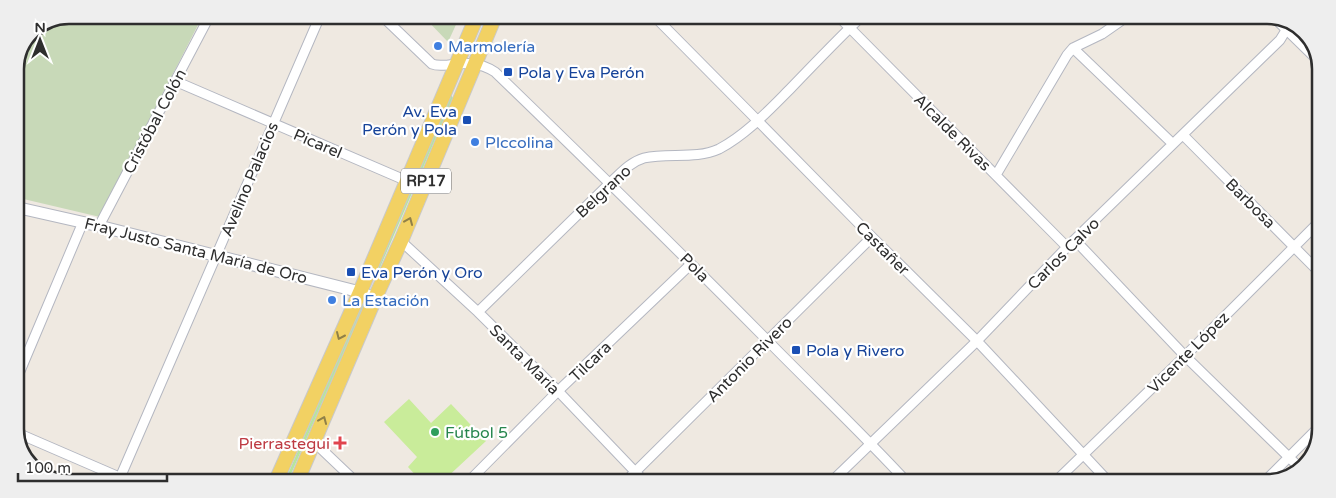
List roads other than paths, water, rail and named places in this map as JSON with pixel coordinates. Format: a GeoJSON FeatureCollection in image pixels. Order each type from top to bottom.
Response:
{"type":"FeatureCollection","features":[{"type":"Feature","properties":{"kind":"main road","name":"RP17"},"geometry":{"type":"LineString","coordinates":[[279,474],[360,292],[474,24]]}},
{"type":"Feature","properties":{"kind":"main road","name":"RP17"},"geometry":{"type":"LineString","coordinates":[[300,474],[401,241],[492,24]]}},
{"type":"Feature","properties":{"kind":"street","name":"Cristóbal Colón"},"geometry":{"type":"LineString","coordinates":[[99,226],[205,24]]}},
{"type":"Feature","properties":{"kind":"street","name":"Avelino Palacios"},"geometry":{"type":"LineString","coordinates":[[124,474],[272,124],[316,24]]}},
{"type":"Feature","properties":{"kind":"street"},"geometry":{"type":"LineString","coordinates":[[390,24],[432,64],[475,63]]}},
{"type":"Feature","properties":{"kind":"street","name":"Castañer"},"geometry":{"type":"LineString","coordinates":[[662,24],[977,341],[1101,474]]}},
{"type":"Feature","properties":{"kind":"street","name":"Alcalde Rivas"},"geometry":{"type":"LineString","coordinates":[[846,24],[1067,248]]}},
{"type":"Feature","properties":{"kind":"street","name":"Belgrano"},"geometry":{"type":"LineString","coordinates":[[478,312],[633,162],[643,158],[703,154],[727,144],[758,121],[854,24]]}},
{"type":"Feature","properties":{"kind":"street"},"geometry":{"type":"LineString","coordinates":[[996,175],[1067,55],[1073,48],[1102,34],[1117,24]]}},
{"type":"Feature","properties":{"kind":"street","name":"Carlos Calvo"},"geometry":{"type":"LineString","coordinates":[[839,474],[977,341],[1075,240],[1280,40],[1288,28]]}},
{"type":"Feature","properties":{"kind":"street"},"geometry":{"type":"LineString","coordinates":[[1297,35],[1305,45]]}},
{"type":"Feature","properties":{"kind":"street"},"geometry":{"type":"LineString","coordinates":[[1073,48],[1173,144]]}},
{"type":"Feature","properties":{"kind":"street","name":"Pola"},"geometry":{"type":"LineString","coordinates":[[475,63],[486,66],[495,72],[610,183],[899,474]]}},
{"type":"Feature","properties":{"kind":"street","name":"Picarel"},"geometry":{"type":"LineString","coordinates":[[175,81],[407,181]]}},
{"type":"Feature","properties":{"kind":"street","name":"Barbosa"},"geometry":{"type":"LineString","coordinates":[[1183,135],[1312,265]]}},
{"type":"Feature","properties":{"kind":"street","name":"Fray Justo Santa María de Oro"},"geometry":{"type":"LineString","coordinates":[[24,209],[217,255],[360,292],[375,298]]}},
{"type":"Feature","properties":{"kind":"street"},"geometry":{"type":"LineString","coordinates":[[24,362],[83,222]]}},
{"type":"Feature","properties":{"kind":"street","name":"Vicente López"},"geometry":{"type":"LineString","coordinates":[[1063,474],[1312,229]]}},
{"type":"Feature","properties":{"kind":"street","name":"Antonio Rivero"},"geometry":{"type":"LineString","coordinates":[[635,472],[872,237]]}},
{"type":"Feature","properties":{"kind":"street"},"geometry":{"type":"LineString","coordinates":[[1075,240],[1185,356],[1296,464]]}},
{"type":"Feature","properties":{"kind":"street","name":"Santa María"},"geometry":{"type":"LineString","coordinates":[[401,241],[478,312],[558,391],[635,472]]}},
{"type":"Feature","properties":{"kind":"street","name":"Tilcara"},"geometry":{"type":"LineString","coordinates":[[476,474],[558,391],[691,264]]}},
{"type":"Feature","properties":{"kind":"street"},"geometry":{"type":"LineString","coordinates":[[1272,474],[1311,435]]}},
{"type":"Feature","properties":{"kind":"street"},"geometry":{"type":"LineString","coordinates":[[24,436],[111,474]]}},
{"type":"Feature","properties":{"kind":"street"},"geometry":{"type":"LineString","coordinates":[[314,442],[347,474]]}},
{"type":"Feature","properties":{"kind":"place","name":"Marmolería"},"geometry":{"type":"Point","coordinates":[438,46]}},
{"type":"Feature","properties":{"kind":"place","name":"Pola y Eva Perón"},"geometry":{"type":"Point","coordinates":[508,72]}},
{"type":"Feature","properties":{"kind":"place","name":"Av. Eva Perón y Pola"},"geometry":{"type":"Point","coordinates":[467,120]}},
{"type":"Feature","properties":{"kind":"place","name":"PIccolina"},"geometry":{"type":"Point","coordinates":[475,142]}},
{"type":"Feature","properties":{"kind":"place","name":"Eva Perón y Oro"},"geometry":{"type":"Point","coordinates":[351,272]}},
{"type":"Feature","properties":{"kind":"place","name":"La Estación"},"geometry":{"type":"Point","coordinates":[332,300]}},
{"type":"Feature","properties":{"kind":"place","name":"Pola y Rivero"},"geometry":{"type":"Point","coordinates":[796,350]}},
{"type":"Feature","properties":{"kind":"place","name":"Fútbol 5"},"geometry":{"type":"Point","coordinates":[435,432]}},
{"type":"Feature","properties":{"kind":"place","name":"Pierrastegui"},"geometry":{"type":"Point","coordinates":[340,443]}}]}
